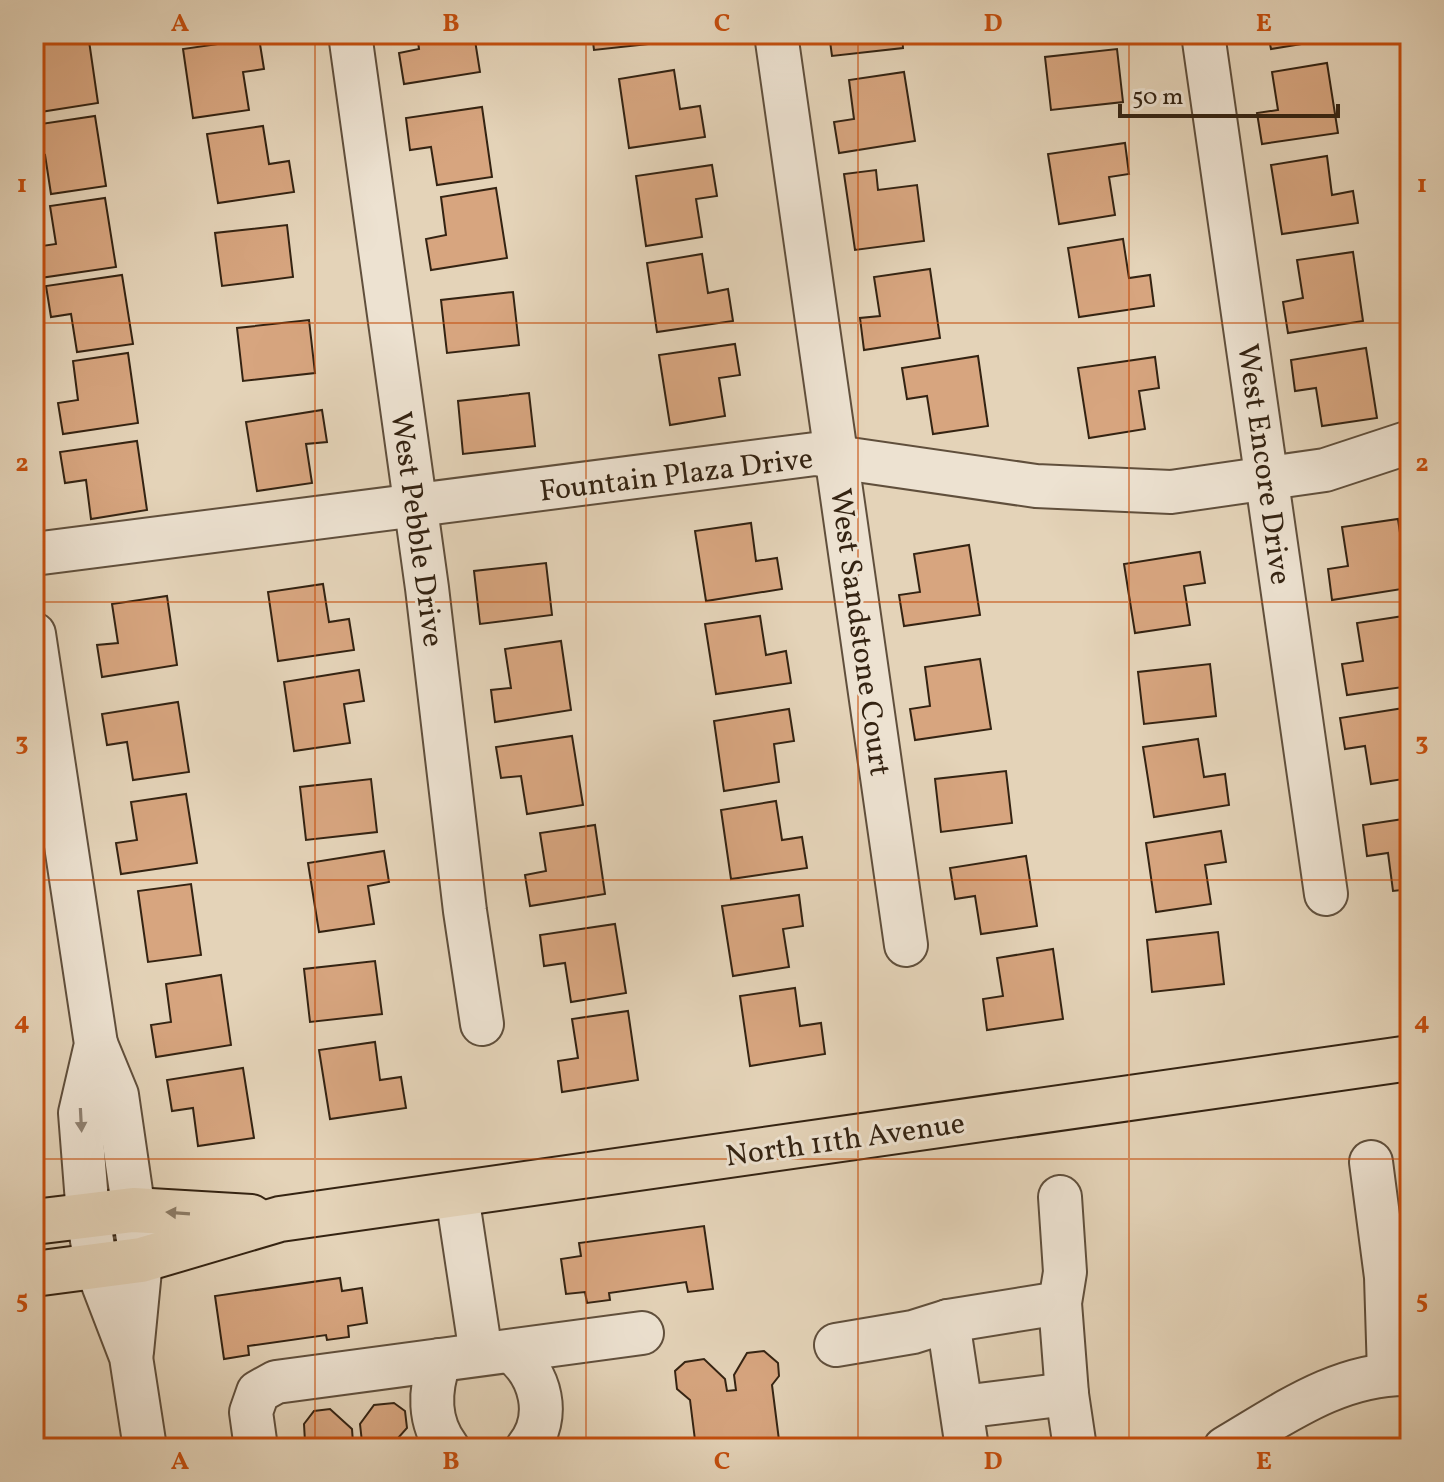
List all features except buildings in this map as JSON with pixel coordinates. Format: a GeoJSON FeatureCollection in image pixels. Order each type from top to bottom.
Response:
{"type":"FeatureCollection","features":[{"type":"Feature","properties":{"kind":"main road","name":"North 11th Avenue"},"geometry":{"type":"LineString","coordinates":[[34,1274],[141,1260],[280,1219],[1410,1058]]}},
{"type":"Feature","properties":{"kind":"main road","name":"North 11th Avenue"},"geometry":{"type":"LineString","coordinates":[[34,1222],[133,1210],[280,1219]]}},
{"type":"Feature","properties":{"kind":"street","name":"West Pebble Drive"},"geometry":{"type":"LineString","coordinates":[[350,34],[416,506],[465,911],[482,1024]]}},
{"type":"Feature","properties":{"kind":"street","name":"West Sandstone Court"},"geometry":{"type":"LineString","coordinates":[[776,34],[906,945]]}},
{"type":"Feature","properties":{"kind":"street","name":"West Encore Drive"},"geometry":{"type":"LineString","coordinates":[[1203,34],[1326,894]]}},
{"type":"Feature","properties":{"kind":"street","name":"Fountain Plaza Drive"},"geometry":{"type":"LineString","coordinates":[[34,554],[815,454],[1036,486],[1143,492],[1201,490],[1325,470],[1410,442]]}},
{"type":"Feature","properties":{"kind":"street"},"geometry":{"type":"LineString","coordinates":[[34,634],[96,1044],[117,1095],[141,1260],[131,1357]]}},
{"type":"Feature","properties":{"kind":"street"},"geometry":{"type":"LineString","coordinates":[[96,1044],[80,1113],[88,1215],[96,1266],[131,1357],[145,1448]]}},
{"type":"Feature","properties":{"kind":"street"},"geometry":{"type":"LineString","coordinates":[[1225,1448],[1317,1393],[1399,1374],[1371,1162]]}},
{"type":"Feature","properties":{"kind":"street"},"geometry":{"type":"LineString","coordinates":[[457,1195],[496,1352]]}},
{"type":"Feature","properties":{"kind":"street"},"geometry":{"type":"LineString","coordinates":[[1060,1197],[1065,1272],[1060,1303],[1067,1394],[1075,1448]]}},
{"type":"Feature","properties":{"kind":"street"},"geometry":{"type":"LineString","coordinates":[[836,1345],[913,1332],[948,1321],[1060,1303]]}},
{"type":"Feature","properties":{"kind":"street"},"geometry":{"type":"LineString","coordinates":[[948,1321],[967,1448]]}},
{"type":"Feature","properties":{"kind":"street"},"geometry":{"type":"LineString","coordinates":[[256,1448],[251,1412],[258,1392],[276,1382],[642,1333]]}},
{"type":"Feature","properties":{"kind":"street"},"geometry":{"type":"LineString","coordinates":[[496,1352],[524,1361],[542,1396],[537,1436],[527,1448]]}},
{"type":"Feature","properties":{"kind":"street"},"geometry":{"type":"LineString","coordinates":[[440,1360],[431,1396],[434,1423],[448,1448]]}},
{"type":"Feature","properties":{"kind":"street"},"geometry":{"type":"LineString","coordinates":[[962,1407],[1067,1394]]}}]}
